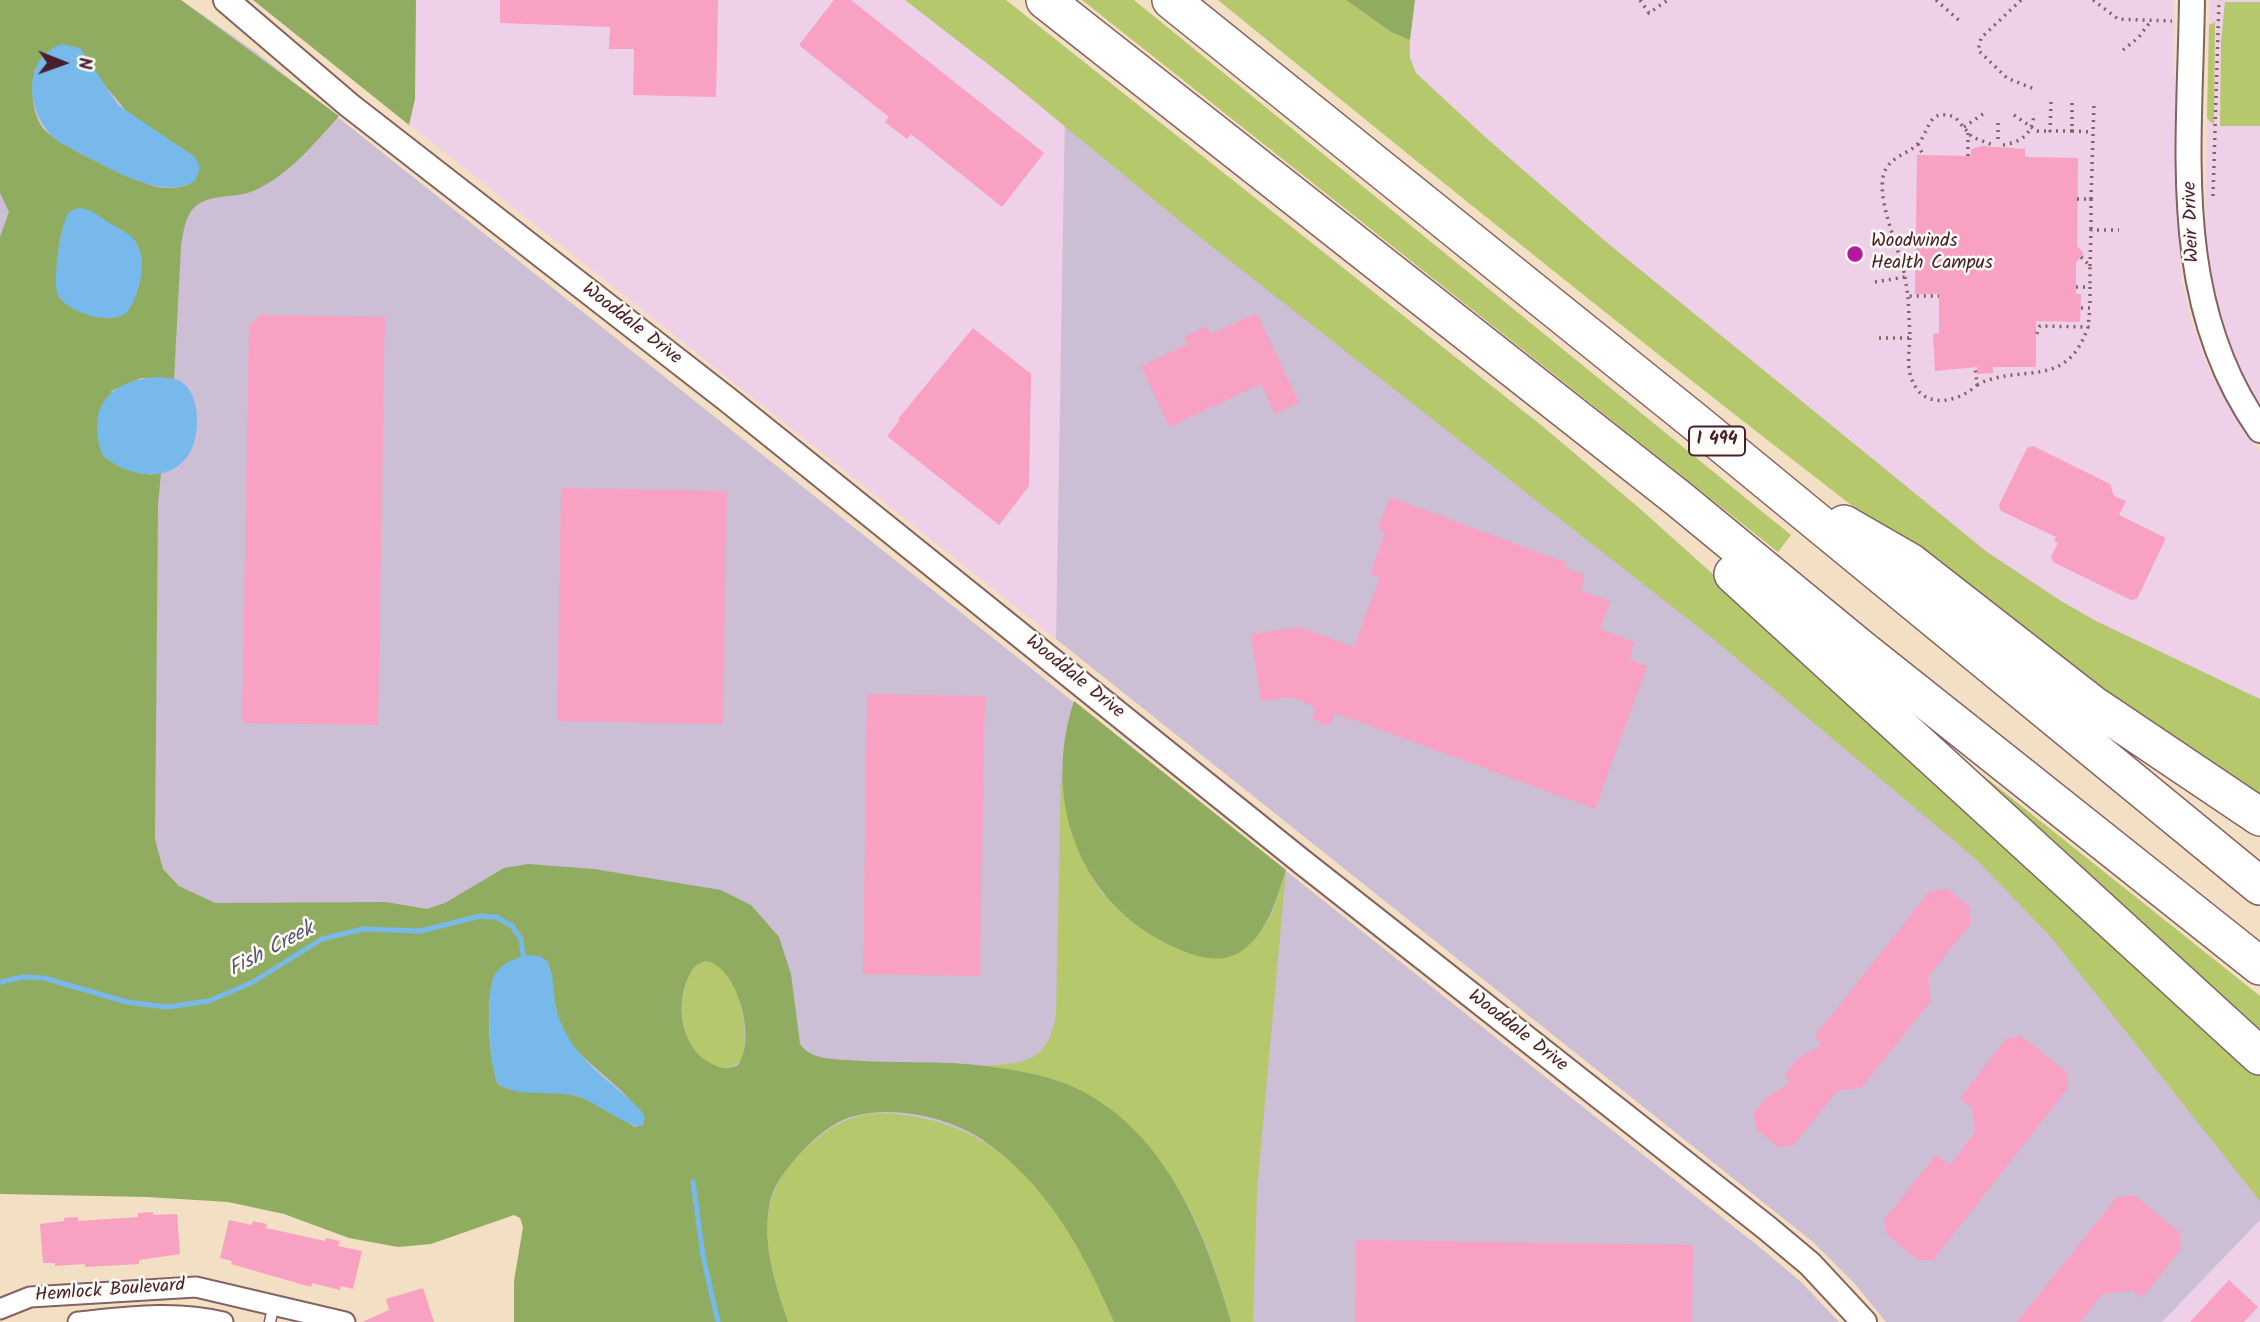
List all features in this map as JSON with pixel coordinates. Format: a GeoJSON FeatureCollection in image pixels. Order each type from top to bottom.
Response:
{"type":"FeatureCollection","features":[{"type":"Feature","properties":{"kind":"highway"},"geometry":{"type":"LineString","coordinates":[[1045,0],[1679,499],[1870,656],[2260,967]]}},
{"type":"Feature","properties":{"kind":"highway","name":"I 494"},"geometry":{"type":"LineString","coordinates":[[1171,0],[1694,421],[1749,470],[2260,886]]}},
{"type":"Feature","properties":{"kind":"highway"},"geometry":{"type":"LineString","coordinates":[[1749,470],[1910,562],[2092,704],[2260,817]]}},
{"type":"Feature","properties":{"kind":"highway"},"geometry":{"type":"LineString","coordinates":[[1679,499],[1734,576],[2260,1056]]}},
{"type":"Feature","properties":{"kind":"street","name":"Wooddale Drive"},"geometry":{"type":"LineString","coordinates":[[205,0],[276,44]]}},
{"type":"Feature","properties":{"kind":"street","name":"Wooddale Drive"},"geometry":{"type":"LineString","coordinates":[[226,0],[349,105],[728,400],[1294,856],[1767,1228],[1810,1264],[1864,1322]]}},
{"type":"Feature","properties":{"kind":"street","name":"Weir Drive"},"geometry":{"type":"LineString","coordinates":[[2192,0],[2190,203],[2196,280],[2219,356],[2236,393],[2260,429]]}},
{"type":"Feature","properties":{"kind":"street","name":"Hemlock Boulevard"},"geometry":{"type":"LineString","coordinates":[[84,1310],[196,1287],[272,1313],[345,1322]]}},
{"type":"Feature","properties":{"kind":"street","name":"Hemlock Boulevard"},"geometry":{"type":"LineString","coordinates":[[0,1309],[30,1297],[84,1310],[167,1314],[223,1322]]}},
{"type":"Feature","properties":{"kind":"path"},"geometry":{"type":"LineString","coordinates":[[1640,0],[1648,13],[1668,0]]}},
{"type":"Feature","properties":{"kind":"path"},"geometry":{"type":"LineString","coordinates":[[1936,0],[1961,22]]}},
{"type":"Feature","properties":{"kind":"path"},"geometry":{"type":"LineString","coordinates":[[2021,0],[1981,38],[1978,48],[1982,57],[2007,78],[2034,89]]}},
{"type":"Feature","properties":{"kind":"path"},"geometry":{"type":"LineString","coordinates":[[2093,0],[2118,19],[2175,21]]}},
{"type":"Feature","properties":{"kind":"path"},"geometry":{"type":"LineString","coordinates":[[2212,204],[2219,0]]}},
{"type":"Feature","properties":{"kind":"path"},"geometry":{"type":"LineString","coordinates":[[2123,50],[2153,20]]}},
{"type":"Feature","properties":{"kind":"path"},"geometry":{"type":"LineString","coordinates":[[2050,102],[2050,131]]}},
{"type":"Feature","properties":{"kind":"path"},"geometry":{"type":"LineString","coordinates":[[2071,131],[2072,103]]}},
{"type":"Feature","properties":{"kind":"path"},"geometry":{"type":"LineString","coordinates":[[1993,145],[1968,133],[1952,116],[1934,116],[1928,121],[1917,144],[1890,163],[1883,173],[1880,189],[1908,296],[1909,372],[1912,382],[1924,396],[1939,401],[1954,400],[1992,379],[2038,374],[2060,365],[2078,348],[2088,327],[2090,308],[2094,103]]}},
{"type":"Feature","properties":{"kind":"path"},"geometry":{"type":"LineString","coordinates":[[2003,145],[2019,140],[2032,128],[2034,113]]}},
{"type":"Feature","properties":{"kind":"path"},"geometry":{"type":"LineString","coordinates":[[1964,127],[1983,114]]}},
{"type":"Feature","properties":{"kind":"path"},"geometry":{"type":"LineString","coordinates":[[2014,115],[2032,128],[2093,132]]}},
{"type":"Feature","properties":{"kind":"path"},"geometry":{"type":"LineString","coordinates":[[1998,122],[1998,139]]}},
{"type":"Feature","properties":{"kind":"path"},"geometry":{"type":"LineString","coordinates":[[1968,133],[1968,156]]}},
{"type":"Feature","properties":{"kind":"path"},"geometry":{"type":"LineString","coordinates":[[1917,144],[1923,155]]}},
{"type":"Feature","properties":{"kind":"path"},"geometry":{"type":"LineString","coordinates":[[2077,199],[2091,199]]}},
{"type":"Feature","properties":{"kind":"path"},"geometry":{"type":"LineString","coordinates":[[2091,230],[2119,230]]}},
{"type":"Feature","properties":{"kind":"path"},"geometry":{"type":"LineString","coordinates":[[2081,257],[2090,266]]}},
{"type":"Feature","properties":{"kind":"path"},"geometry":{"type":"LineString","coordinates":[[1875,282],[1905,277]]}},
{"type":"Feature","properties":{"kind":"path"},"geometry":{"type":"LineString","coordinates":[[2076,287],[2090,287]]}},
{"type":"Feature","properties":{"kind":"path"},"geometry":{"type":"LineString","coordinates":[[1908,296],[1939,296]]}},
{"type":"Feature","properties":{"kind":"path"},"geometry":{"type":"LineString","coordinates":[[2081,308],[2090,308]]}},
{"type":"Feature","properties":{"kind":"path"},"geometry":{"type":"LineString","coordinates":[[2036,336],[2039,326],[2088,327]]}},
{"type":"Feature","properties":{"kind":"path"},"geometry":{"type":"LineString","coordinates":[[1879,338],[1910,338]]}},
{"type":"Feature","properties":{"kind":"path"},"geometry":{"type":"LineString","coordinates":[[1975,368],[1977,385]]}},
{"type":"Feature","properties":{"kind":"shaded area"},"geometry":{"type":"Polygon","coordinates":[[[0,0],[181,0],[257,53],[1763,1250],[1801,1282],[1839,1322],[636,1322],[638,1183],[0,1171],[0,0]]]}},
{"type":"Feature","properties":{"kind":"shaded area"},"geometry":{"type":"Polygon","coordinates":[[[253,0],[1006,0],[1066,48],[1056,639],[253,0]]]}},
{"type":"Feature","properties":{"kind":"shaded area","name":"Woodwinds Health Campus"},"geometry":{"type":"Polygon","coordinates":[[[1218,0],[2174,0],[2176,202],[2182,281],[2191,320],[2209,370],[2234,416],[2260,453],[2260,809],[1505,232],[1218,0]]]}},
{"type":"Feature","properties":{"kind":"shaded area"},"geometry":{"type":"Polygon","coordinates":[[[2209,0],[2260,0],[2260,405],[2240,371],[2211,285],[2205,236],[2209,0]]]}},
{"type":"Feature","properties":{"kind":"shaded area"},"geometry":{"type":"Polygon","coordinates":[[[1066,48],[1542,426],[1639,508],[2260,1065],[2260,1220],[2162,1322],[1886,1322],[1856,1285],[1813,1242],[1056,639],[1066,48]]]}},
{"type":"Feature","properties":{"kind":"shaded area"},"geometry":{"type":"Polygon","coordinates":[[[2260,1220],[2260,1322],[2162,1322],[2260,1220]]]}},
{"type":"Feature","properties":{"kind":"green space"},"geometry":{"type":"Polygon","coordinates":[[[0,0],[181,0],[339,116],[300,158],[265,185],[247,193],[206,200],[191,211],[181,246],[174,379],[141,378],[111,391],[149,475],[161,473],[158,505],[155,839],[163,869],[179,886],[215,903],[386,902],[427,909],[445,903],[504,868],[528,864],[594,869],[721,890],[751,905],[779,937],[791,974],[800,1044],[809,1053],[835,1059],[969,1064],[1038,1075],[1069,1085],[1102,1103],[1130,1126],[1155,1153],[1176,1184],[1208,1252],[1231,1322],[1114,1322],[1076,1245],[1027,1177],[983,1140],[969,1132],[935,1119],[897,1112],[861,1114],[831,1126],[801,1152],[775,1187],[768,1214],[768,1246],[788,1322],[514,1322],[514,1281],[523,1227],[520,1218],[514,1215],[431,1244],[398,1247],[349,1238],[284,1214],[228,1202],[147,1197],[0,1194],[0,237],[9,212],[0,193],[0,0]],[[35,69],[33,91],[36,113],[42,127],[62,143],[96,162],[147,184],[170,188],[190,184],[189,153],[128,113],[102,82],[35,69]],[[73,210],[63,227],[58,253],[57,279],[60,299],[76,309],[135,296],[142,259],[135,241],[73,210]],[[705,961],[695,966],[688,978],[682,1006],[686,1034],[692,1046],[712,1064],[734,1067],[738,1065],[743,1054],[746,1039],[745,1022],[735,989],[727,975],[717,966],[705,961]],[[509,962],[500,968],[491,988],[489,1015],[490,1047],[498,1084],[520,1091],[570,1094],[599,1105],[635,1127],[643,1125],[642,1116],[635,1106],[569,1041],[556,1008],[551,973],[509,962]]]}},
{"type":"Feature","properties":{"kind":"green space"},"geometry":{"type":"Polygon","coordinates":[[[253,0],[416,0],[415,99],[409,125],[253,0]]]}},
{"type":"Feature","properties":{"kind":"green space"},"geometry":{"type":"Polygon","coordinates":[[[905,0],[1006,0],[1542,426],[1639,508],[2260,1065],[2260,1201],[2051,937],[1976,859],[1716,641],[1192,231],[1011,82],[905,0]]]}},
{"type":"Feature","properties":{"kind":"green space"},"geometry":{"type":"Polygon","coordinates":[[[1082,0],[1134,0],[1791,535],[1778,552],[1082,0]]]}},
{"type":"Feature","properties":{"kind":"green space"},"geometry":{"type":"Polygon","coordinates":[[[1218,0],[1346,0],[1391,32],[1410,40],[1410,58],[1416,73],[1484,136],[1605,241],[1987,552],[2096,621],[2260,699],[2260,809],[1994,614],[1863,514],[1603,310],[1218,0]]]}},
{"type":"Feature","properties":{"kind":"green space"},"geometry":{"type":"Polygon","coordinates":[[[1346,0],[1415,0],[1410,40],[1391,32],[1346,0]]]}},
{"type":"Feature","properties":{"kind":"green space"},"geometry":{"type":"Polygon","coordinates":[[[2225,2],[2260,2],[2260,126],[2220,126],[2221,42],[2225,2]]]}},
{"type":"Feature","properties":{"kind":"green space"},"geometry":{"type":"Polygon","coordinates":[[[2215,22],[2214,125],[2207,118],[2209,25],[2215,22]]]}},
{"type":"Feature","properties":{"kind":"green space"},"geometry":{"type":"Polygon","coordinates":[[[1074,701],[1286,870],[1264,926],[1240,952],[1215,959],[1174,947],[1141,928],[1113,904],[1091,875],[1076,844],[1066,810],[1062,774],[1065,738],[1074,701]]]}},
{"type":"Feature","properties":{"kind":"green space"},"geometry":{"type":"Polygon","coordinates":[[[1950,749],[2260,996],[2260,1044],[1950,749]]]}},
{"type":"Feature","properties":{"kind":"green space"},"geometry":{"type":"Polygon","coordinates":[[[1061,769],[1074,835],[1086,865],[1103,895],[1264,927],[1273,911],[1286,870],[1257,1190],[1253,1322],[1231,1322],[1211,1258],[1184,1198],[1146,1145],[1123,1122],[1068,1085],[1037,1075],[985,1066],[1024,1061],[1033,1057],[1047,1043],[1052,1031],[1056,1015],[1061,769]]]}},
{"type":"Feature","properties":{"kind":"green space"},"geometry":{"type":"Polygon","coordinates":[[[705,961],[717,965],[727,974],[740,1002],[745,1034],[744,1048],[742,1060],[729,1069],[712,1066],[700,1057],[690,1044],[685,1029],[683,995],[695,966],[705,961]]]}},
{"type":"Feature","properties":{"kind":"green space"},"geometry":{"type":"Polygon","coordinates":[[[880,1113],[926,1119],[965,1132],[999,1152],[1028,1178],[1054,1209],[1076,1244],[1114,1322],[788,1322],[769,1248],[770,1204],[778,1182],[792,1162],[828,1130],[852,1118],[880,1113]]]}},
{"type":"Feature","properties":{"kind":"water"},"geometry":{"type":"Polygon","coordinates":[[[61,44],[80,48],[118,105],[195,157],[200,168],[195,181],[180,187],[145,183],[59,142],[48,132],[35,105],[33,77],[47,52],[61,44]]]}},
{"type":"Feature","properties":{"kind":"water"},"geometry":{"type":"Polygon","coordinates":[[[80,208],[94,213],[125,232],[139,247],[142,265],[139,286],[128,311],[121,316],[91,316],[70,307],[58,295],[56,268],[64,223],[72,210],[80,208]]]}},
{"type":"Feature","properties":{"kind":"water"},"geometry":{"type":"Polygon","coordinates":[[[159,377],[180,381],[187,387],[196,406],[195,440],[187,457],[178,466],[157,474],[134,472],[103,456],[97,423],[100,410],[115,390],[142,379],[159,377]]]}},
{"type":"Feature","properties":{"kind":"water"},"geometry":{"type":"Polygon","coordinates":[[[525,955],[540,956],[547,961],[552,974],[558,1015],[572,1044],[592,1067],[640,1109],[645,1117],[642,1126],[629,1123],[579,1097],[527,1093],[507,1089],[498,1084],[492,1062],[489,1014],[492,985],[499,969],[525,955]]]}},
{"type":"Feature","properties":{"kind":"building"},"geometry":{"type":"Polygon","coordinates":[[[500,0],[718,0],[716,97],[633,95],[634,49],[609,49],[610,27],[500,23],[500,0]]]}},
{"type":"Feature","properties":{"kind":"building"},"geometry":{"type":"Polygon","coordinates":[[[834,0],[851,0],[1044,153],[1002,207],[911,134],[907,139],[885,122],[889,117],[799,45],[834,0]]]}},
{"type":"Feature","properties":{"kind":"building"},"geometry":{"type":"Polygon","coordinates":[[[1982,146],[2025,149],[2025,157],[2078,158],[2077,246],[2084,254],[2076,262],[2076,294],[2081,294],[2080,322],[2036,321],[2036,367],[1993,367],[1993,373],[1977,374],[1977,367],[1935,371],[1933,334],[1939,333],[1939,294],[1915,294],[1917,155],[1971,156],[1971,149],[1982,146]]]}},
{"type":"Feature","properties":{"kind":"building"},"geometry":{"type":"Polygon","coordinates":[[[1257,313],[1299,403],[1275,414],[1261,384],[1169,427],[1141,366],[1188,344],[1184,337],[1207,326],[1211,334],[1257,313]]]}},
{"type":"Feature","properties":{"kind":"building"},"geometry":{"type":"Polygon","coordinates":[[[261,315],[385,317],[378,725],[242,723],[249,326],[261,315]]]}},
{"type":"Feature","properties":{"kind":"building"},"geometry":{"type":"Polygon","coordinates":[[[973,328],[1031,374],[1029,486],[999,525],[887,436],[973,328]]]}},
{"type":"Feature","properties":{"kind":"building"},"geometry":{"type":"Polygon","coordinates":[[[2033,446],[2110,484],[2114,496],[2126,501],[2119,515],[2166,538],[2137,599],[2131,600],[2053,562],[2051,557],[2058,543],[2054,541],[2056,537],[2001,511],[1999,505],[2027,448],[2033,446]]]}},
{"type":"Feature","properties":{"kind":"building"},"geometry":{"type":"Polygon","coordinates":[[[561,488],[727,491],[723,724],[557,721],[561,488]]]}},
{"type":"Feature","properties":{"kind":"building"},"geometry":{"type":"Polygon","coordinates":[[[1390,497],[1567,563],[1565,568],[1585,575],[1580,590],[1610,601],[1600,629],[1635,642],[1629,659],[1647,666],[1595,809],[1335,713],[1329,726],[1312,719],[1316,707],[1291,697],[1261,701],[1251,634],[1300,627],[1354,647],[1380,577],[1370,574],[1385,532],[1378,529],[1390,497]]]}},
{"type":"Feature","properties":{"kind":"building"},"geometry":{"type":"Polygon","coordinates":[[[867,694],[985,696],[980,976],[863,974],[867,694]]]}},
{"type":"Feature","properties":{"kind":"building"},"geometry":{"type":"Polygon","coordinates":[[[1947,889],[1969,906],[1971,923],[1928,977],[1931,1001],[1861,1088],[1837,1091],[1794,1145],[1778,1147],[1756,1129],[1754,1113],[1766,1098],[1790,1083],[1785,1075],[1797,1059],[1821,1045],[1815,1036],[1930,891],[1947,889]]]}},
{"type":"Feature","properties":{"kind":"building"},"geometry":{"type":"Polygon","coordinates":[[[2021,1036],[2067,1072],[2068,1088],[1933,1260],[1918,1260],[1887,1235],[1884,1220],[1936,1155],[1950,1165],[1975,1132],[1972,1108],[1960,1098],[2006,1039],[2021,1036]]]}},
{"type":"Feature","properties":{"kind":"building"},"geometry":{"type":"Polygon","coordinates":[[[2134,1195],[2179,1232],[2181,1249],[2142,1298],[2132,1290],[2102,1294],[2080,1322],[2017,1322],[2117,1197],[2134,1195]]]}},
{"type":"Feature","properties":{"kind":"building"},"geometry":{"type":"Polygon","coordinates":[[[153,1212],[153,1215],[177,1214],[180,1254],[139,1260],[139,1264],[85,1267],[85,1264],[55,1266],[55,1263],[43,1263],[40,1224],[64,1221],[64,1218],[78,1217],[78,1221],[138,1217],[138,1213],[153,1212]]]}},
{"type":"Feature","properties":{"kind":"building"},"geometry":{"type":"Polygon","coordinates":[[[229,1220],[252,1225],[253,1221],[267,1224],[266,1228],[325,1241],[326,1238],[340,1241],[338,1246],[362,1251],[353,1289],[341,1286],[340,1290],[312,1283],[311,1287],[231,1264],[232,1261],[220,1258],[229,1220]]]}},
{"type":"Feature","properties":{"kind":"building"},"geometry":{"type":"Polygon","coordinates":[[[1356,1240],[1693,1245],[1692,1322],[1355,1322],[1356,1240]]]}},
{"type":"Feature","properties":{"kind":"building"},"geometry":{"type":"Polygon","coordinates":[[[2229,1280],[2258,1307],[2244,1322],[2190,1322],[2229,1280]]]}},
{"type":"Feature","properties":{"kind":"building"},"geometry":{"type":"Polygon","coordinates":[[[423,1288],[434,1322],[362,1322],[389,1310],[386,1299],[423,1288]]]}},
{"type":"Feature","properties":{"kind":"waterway","name":"Fish Creek"},"geometry":{"type":"LineString","coordinates":[[0,982],[23,977],[44,978],[127,1002],[167,1007],[209,1001],[253,982],[322,939],[363,929],[421,931],[480,916],[496,917],[512,926],[521,939],[524,962]]}},
{"type":"Feature","properties":{"kind":"waterway","name":"Fish Creek"},"geometry":{"type":"LineString","coordinates":[[693,1182],[703,1256],[718,1322]]}},
{"type":"Feature","properties":{"kind":"place","name":"Woodwinds Health Campus"},"geometry":{"type":"Point","coordinates":[1855,254]}}]}
